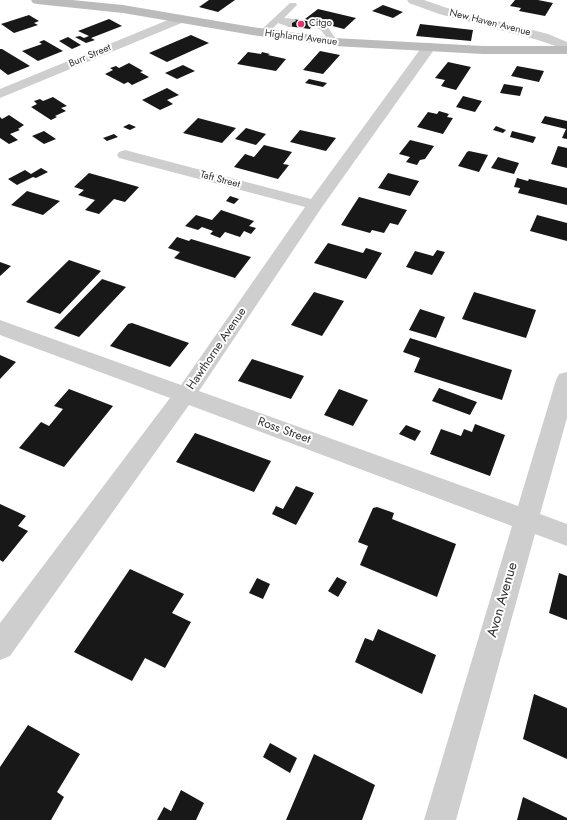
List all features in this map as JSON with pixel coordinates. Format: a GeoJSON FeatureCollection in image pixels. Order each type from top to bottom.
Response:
{"type":"FeatureCollection","features":[{"type":"Feature","properties":{"kind":"main road","name":"Highland Avenue"},"geometry":{"type":"LineString","coordinates":[[37,0],[123,9],[263,33],[334,42],[429,48],[567,50]]}},
{"type":"Feature","properties":{"kind":"street","name":"New Haven Avenue"},"geometry":{"type":"LineString","coordinates":[[413,0],[443,11],[543,37],[567,46]]}},
{"type":"Feature","properties":{"kind":"street","name":"Burr Street"},"geometry":{"type":"LineString","coordinates":[[0,94],[180,19]]}},
{"type":"Feature","properties":{"kind":"street","name":"Hawthorne Avenue"},"geometry":{"type":"LineString","coordinates":[[0,646],[185,395],[315,205],[429,48]]}},
{"type":"Feature","properties":{"kind":"street","name":"Taft Street"},"geometry":{"type":"LineString","coordinates":[[126,155],[315,205]]}},
{"type":"Feature","properties":{"kind":"street","name":"Ross Street"},"geometry":{"type":"LineString","coordinates":[[0,327],[567,535]]}},
{"type":"Feature","properties":{"kind":"street","name":"Avon Avenue"},"geometry":{"type":"LineString","coordinates":[[440,820],[567,380]]}},
{"type":"Feature","properties":{"kind":"lane"},"geometry":{"type":"LineString","coordinates":[[263,33],[293,5]]}},
{"type":"Feature","properties":{"kind":"lane"},"geometry":{"type":"LineString","coordinates":[[277,20],[291,23]]}},
{"type":"Feature","properties":{"kind":"lane"},"geometry":{"type":"LineString","coordinates":[[318,26],[334,42]]}},
{"type":"Feature","properties":{"kind":"building"},"geometry":{"type":"Polygon","coordinates":[[[209,0],[235,0],[218,12],[199,7],[209,0]]]}},
{"type":"Feature","properties":{"kind":"building"},"geometry":{"type":"Polygon","coordinates":[[[515,0],[538,0],[553,3],[545,16],[519,11],[521,8],[510,6],[515,0]]]}},
{"type":"Feature","properties":{"kind":"building"},"geometry":{"type":"Polygon","coordinates":[[[383,5],[403,12],[393,18],[372,11],[383,5]]]}},
{"type":"Feature","properties":{"kind":"building"},"geometry":{"type":"Polygon","coordinates":[[[318,9],[356,18],[344,29],[305,19],[318,9]]]}},
{"type":"Feature","properties":{"kind":"building"},"geometry":{"type":"Polygon","coordinates":[[[29,15],[39,21],[34,23],[38,25],[14,33],[1,24],[29,15]]]}},
{"type":"Feature","properties":{"kind":"building"},"geometry":{"type":"Polygon","coordinates":[[[109,19],[122,26],[91,38],[95,40],[86,43],[75,37],[80,36],[84,38],[89,36],[78,31],[109,19]]]}},
{"type":"Feature","properties":{"kind":"building","name":"Citgo"},"geometry":{"type":"Polygon","coordinates":[[[292,19],[314,22],[310,29],[287,26],[292,19]]]}},
{"type":"Feature","properties":{"kind":"building"},"geometry":{"type":"Polygon","coordinates":[[[420,24],[473,30],[471,41],[416,36],[420,24]]]}},
{"type":"Feature","properties":{"kind":"building"},"geometry":{"type":"Polygon","coordinates":[[[191,35],[209,43],[167,62],[149,53],[191,35]]]}},
{"type":"Feature","properties":{"kind":"building"},"geometry":{"type":"Polygon","coordinates":[[[68,37],[81,45],[72,49],[59,41],[68,37]]]}},
{"type":"Feature","properties":{"kind":"building"},"geometry":{"type":"Polygon","coordinates":[[[44,40],[63,51],[38,61],[22,51],[42,44],[39,42],[44,40]]]}},
{"type":"Feature","properties":{"kind":"building"},"geometry":{"type":"Polygon","coordinates":[[[0,49],[30,66],[8,75],[0,69],[0,49]]]}},
{"type":"Feature","properties":{"kind":"building"},"geometry":{"type":"Polygon","coordinates":[[[320,51],[340,55],[323,74],[303,70],[320,51]]]}},
{"type":"Feature","properties":{"kind":"building"},"geometry":{"type":"Polygon","coordinates":[[[248,52],[261,54],[262,52],[286,59],[276,71],[237,64],[248,52]]]}},
{"type":"Feature","properties":{"kind":"building"},"geometry":{"type":"Polygon","coordinates":[[[448,62],[471,67],[456,90],[441,86],[445,80],[435,78],[448,62]]]}},
{"type":"Feature","properties":{"kind":"building"},"geometry":{"type":"Polygon","coordinates":[[[129,63],[143,71],[140,72],[149,77],[132,85],[128,82],[124,84],[105,74],[113,70],[110,68],[116,66],[119,68],[129,63]]]}},
{"type":"Feature","properties":{"kind":"building"},"geometry":{"type":"Polygon","coordinates":[[[183,65],[195,71],[177,79],[165,73],[183,65]]]}},
{"type":"Feature","properties":{"kind":"building"},"geometry":{"type":"Polygon","coordinates":[[[517,66],[544,71],[539,82],[511,76],[517,66]]]}},
{"type":"Feature","properties":{"kind":"building"},"geometry":{"type":"Polygon","coordinates":[[[309,79],[327,83],[323,87],[305,83],[309,79]]]}},
{"type":"Feature","properties":{"kind":"building"},"geometry":{"type":"Polygon","coordinates":[[[504,84],[523,87],[520,96],[500,93],[504,84]]]}},
{"type":"Feature","properties":{"kind":"building"},"geometry":{"type":"Polygon","coordinates":[[[167,88],[179,95],[167,100],[173,104],[160,110],[142,100],[167,88]]]}},
{"type":"Feature","properties":{"kind":"building"},"geometry":{"type":"Polygon","coordinates":[[[463,96],[482,101],[475,112],[456,107],[463,96]]]}},
{"type":"Feature","properties":{"kind":"building"},"geometry":{"type":"Polygon","coordinates":[[[53,97],[67,106],[61,108],[66,111],[55,116],[57,117],[51,120],[31,107],[37,104],[34,101],[40,99],[43,101],[53,97]]]}},
{"type":"Feature","properties":{"kind":"building"},"geometry":{"type":"Polygon","coordinates":[[[439,111],[449,114],[447,117],[453,118],[443,134],[417,127],[428,112],[437,114],[439,111]]]}},
{"type":"Feature","properties":{"kind":"building"},"geometry":{"type":"Polygon","coordinates":[[[9,115],[24,125],[18,129],[20,130],[10,134],[18,140],[9,144],[0,138],[0,117],[2,119],[9,115]]]}},
{"type":"Feature","properties":{"kind":"building"},"geometry":{"type":"Polygon","coordinates":[[[545,116],[567,121],[567,139],[562,138],[566,129],[541,123],[545,116]]]}},
{"type":"Feature","properties":{"kind":"building"},"geometry":{"type":"Polygon","coordinates":[[[198,118],[236,128],[222,143],[183,133],[198,118]]]}},
{"type":"Feature","properties":{"kind":"building"},"geometry":{"type":"Polygon","coordinates":[[[129,124],[136,127],[130,130],[123,127],[129,124]]]}},
{"type":"Feature","properties":{"kind":"building"},"geometry":{"type":"Polygon","coordinates":[[[496,126],[506,130],[503,133],[493,130],[496,126]]]}},
{"type":"Feature","properties":{"kind":"building"},"geometry":{"type":"Polygon","coordinates":[[[246,128],[266,134],[256,145],[235,139],[246,128]]]}},
{"type":"Feature","properties":{"kind":"building"},"geometry":{"type":"Polygon","coordinates":[[[300,130],[336,138],[326,151],[290,142],[300,130]]]}},
{"type":"Feature","properties":{"kind":"building"},"geometry":{"type":"Polygon","coordinates":[[[44,131],[56,139],[44,144],[32,136],[44,131]]]}},
{"type":"Feature","properties":{"kind":"building"},"geometry":{"type":"Polygon","coordinates":[[[512,131],[536,137],[533,143],[510,137],[512,131]]]}},
{"type":"Feature","properties":{"kind":"building"},"geometry":{"type":"Polygon","coordinates":[[[114,134],[118,137],[107,141],[103,138],[114,134]]]}},
{"type":"Feature","properties":{"kind":"building"},"geometry":{"type":"Polygon","coordinates":[[[410,140],[434,146],[425,159],[420,160],[417,165],[406,162],[410,157],[399,154],[410,140]]]}},
{"type":"Feature","properties":{"kind":"building"},"geometry":{"type":"Polygon","coordinates":[[[264,145],[292,152],[283,164],[289,165],[278,179],[234,167],[245,154],[254,157],[264,145]]]}},
{"type":"Feature","properties":{"kind":"building"},"geometry":{"type":"Polygon","coordinates":[[[558,146],[567,148],[567,168],[551,164],[558,146]]]}},
{"type":"Feature","properties":{"kind":"building"},"geometry":{"type":"Polygon","coordinates":[[[469,151],[488,155],[479,172],[458,166],[469,151]]]}},
{"type":"Feature","properties":{"kind":"building"},"geometry":{"type":"Polygon","coordinates":[[[498,157],[519,163],[514,174],[491,168],[498,157]]]}},
{"type":"Feature","properties":{"kind":"building"},"geometry":{"type":"Polygon","coordinates":[[[41,168],[48,172],[17,185],[8,179],[25,170],[31,174],[41,168]]]}},
{"type":"Feature","properties":{"kind":"building"},"geometry":{"type":"Polygon","coordinates":[[[89,173],[139,187],[125,202],[114,199],[99,214],[85,210],[95,200],[78,195],[84,190],[74,187],[89,173]]]}},
{"type":"Feature","properties":{"kind":"building"},"geometry":{"type":"Polygon","coordinates":[[[388,173],[419,181],[410,196],[378,188],[388,173]]]}},
{"type":"Feature","properties":{"kind":"building"},"geometry":{"type":"Polygon","coordinates":[[[517,178],[528,181],[529,179],[567,188],[567,205],[518,193],[520,188],[514,187],[517,178]]]}},
{"type":"Feature","properties":{"kind":"building"},"geometry":{"type":"Polygon","coordinates":[[[27,191],[60,201],[43,215],[11,205],[27,191]]]}},
{"type":"Feature","properties":{"kind":"building"},"geometry":{"type":"Polygon","coordinates":[[[230,196],[239,199],[234,204],[226,201],[230,196]]]}},
{"type":"Feature","properties":{"kind":"building"},"geometry":{"type":"Polygon","coordinates":[[[359,197],[407,210],[398,225],[390,223],[384,233],[372,230],[370,233],[341,225],[359,197]]]}},
{"type":"Feature","properties":{"kind":"building"},"geometry":{"type":"Polygon","coordinates":[[[221,210],[254,221],[249,226],[256,228],[251,234],[244,231],[240,237],[225,232],[220,238],[210,234],[213,231],[202,227],[198,230],[185,226],[196,215],[212,220],[221,210]]]}},
{"type":"Feature","properties":{"kind":"building"},"geometry":{"type":"Polygon","coordinates":[[[537,215],[567,223],[567,241],[530,231],[537,215]]]}},
{"type":"Feature","properties":{"kind":"building"},"geometry":{"type":"Polygon","coordinates":[[[177,237],[189,241],[191,239],[251,257],[235,278],[174,258],[180,252],[168,248],[177,237]]]}},
{"type":"Feature","properties":{"kind":"building"},"geometry":{"type":"Polygon","coordinates":[[[328,243],[363,253],[366,248],[382,253],[366,279],[314,263],[328,243]]]}},
{"type":"Feature","properties":{"kind":"building"},"geometry":{"type":"Polygon","coordinates":[[[437,250],[445,252],[432,275],[406,267],[415,251],[433,256],[437,250]]]}},
{"type":"Feature","properties":{"kind":"building"},"geometry":{"type":"Polygon","coordinates":[[[69,260],[101,271],[60,314],[26,302],[69,260]]]}},
{"type":"Feature","properties":{"kind":"building"},"geometry":{"type":"Polygon","coordinates":[[[0,262],[11,266],[0,276],[0,262]]]}},
{"type":"Feature","properties":{"kind":"building"},"geometry":{"type":"Polygon","coordinates":[[[102,279],[126,287],[79,337],[54,328],[102,279]]]}},
{"type":"Feature","properties":{"kind":"building"},"geometry":{"type":"Polygon","coordinates":[[[314,292],[344,301],[322,336],[291,325],[314,292]]]}},
{"type":"Feature","properties":{"kind":"building"},"geometry":{"type":"Polygon","coordinates":[[[474,292],[536,310],[526,338],[462,319],[474,292]]]}},
{"type":"Feature","properties":{"kind":"building"},"geometry":{"type":"Polygon","coordinates":[[[420,309],[445,317],[436,338],[409,330],[420,309]]]}},
{"type":"Feature","properties":{"kind":"building"},"geometry":{"type":"Polygon","coordinates":[[[132,323],[189,343],[170,367],[110,346],[128,324],[132,323]]]}},
{"type":"Feature","properties":{"kind":"building"},"geometry":{"type":"Polygon","coordinates":[[[410,338],[512,370],[502,400],[414,372],[420,358],[403,352],[410,338]]]}},
{"type":"Feature","properties":{"kind":"building"},"geometry":{"type":"Polygon","coordinates":[[[0,355],[16,362],[0,379],[0,355]]]}},
{"type":"Feature","properties":{"kind":"building"},"geometry":{"type":"Polygon","coordinates":[[[252,359],[304,376],[291,399],[238,381],[252,359]]]}},
{"type":"Feature","properties":{"kind":"building"},"geometry":{"type":"Polygon","coordinates":[[[439,388],[477,402],[470,415],[432,401],[439,388]]]}},
{"type":"Feature","properties":{"kind":"building"},"geometry":{"type":"Polygon","coordinates":[[[69,389],[113,406],[64,467],[19,448],[41,422],[49,426],[63,409],[54,406],[69,389]]]}},
{"type":"Feature","properties":{"kind":"building"},"geometry":{"type":"Polygon","coordinates":[[[339,389],[368,400],[353,426],[324,415],[339,389]]]}},
{"type":"Feature","properties":{"kind":"building"},"geometry":{"type":"Polygon","coordinates":[[[475,424],[505,435],[490,476],[430,454],[441,429],[461,436],[464,429],[472,432],[475,424]]]}},
{"type":"Feature","properties":{"kind":"building"},"geometry":{"type":"Polygon","coordinates":[[[406,425],[421,431],[415,441],[399,434],[406,425]]]}},
{"type":"Feature","properties":{"kind":"building"},"geometry":{"type":"Polygon","coordinates":[[[195,433],[271,461],[254,492],[176,462],[195,433]]]}},
{"type":"Feature","properties":{"kind":"building"},"geometry":{"type":"Polygon","coordinates":[[[296,486],[314,493],[296,525],[272,514],[276,506],[283,509],[296,486]]]}},
{"type":"Feature","properties":{"kind":"building"},"geometry":{"type":"Polygon","coordinates":[[[0,504],[26,516],[18,526],[28,531],[3,562],[0,560],[0,504]]]}},
{"type":"Feature","properties":{"kind":"building"},"geometry":{"type":"Polygon","coordinates":[[[377,507],[394,513],[392,519],[456,544],[437,597],[360,565],[368,546],[358,542],[373,508],[377,507]]]}},
{"type":"Feature","properties":{"kind":"building"},"geometry":{"type":"Polygon","coordinates":[[[130,569],[184,594],[172,613],[191,622],[165,668],[145,658],[132,681],[74,652],[130,569]]]}},
{"type":"Feature","properties":{"kind":"building"},"geometry":{"type":"Polygon","coordinates":[[[559,573],[567,576],[567,620],[549,613],[559,573]]]}},
{"type":"Feature","properties":{"kind":"building"},"geometry":{"type":"Polygon","coordinates":[[[337,577],[347,582],[338,597],[328,591],[337,577]]]}},
{"type":"Feature","properties":{"kind":"building"},"geometry":{"type":"Polygon","coordinates":[[[257,578],[270,584],[263,599],[249,593],[257,578]]]}},
{"type":"Feature","properties":{"kind":"building"},"geometry":{"type":"Polygon","coordinates":[[[378,629],[436,655],[422,694],[355,662],[365,638],[373,641],[378,629]]]}},
{"type":"Feature","properties":{"kind":"building"},"geometry":{"type":"Polygon","coordinates":[[[534,694],[567,708],[567,759],[523,739],[534,694]]]}},
{"type":"Feature","properties":{"kind":"building"},"geometry":{"type":"Polygon","coordinates":[[[28,725],[80,754],[57,792],[64,797],[51,820],[0,820],[0,767],[28,725]]]}},
{"type":"Feature","properties":{"kind":"building"},"geometry":{"type":"Polygon","coordinates":[[[270,743],[297,758],[290,773],[263,757],[270,743]]]}},
{"type":"Feature","properties":{"kind":"building"},"geometry":{"type":"Polygon","coordinates":[[[314,754],[375,785],[362,820],[286,820],[314,754]]]}},
{"type":"Feature","properties":{"kind":"building"},"geometry":{"type":"Polygon","coordinates":[[[181,790],[204,803],[196,820],[157,820],[164,807],[171,811],[181,790]]]}},
{"type":"Feature","properties":{"kind":"building"},"geometry":{"type":"Polygon","coordinates":[[[523,797],[567,818],[567,820],[517,820],[523,797]]]}},
{"type":"Feature","properties":{"kind":"place","name":"Citgo"},"geometry":{"type":"Point","coordinates":[301,24]}}]}
